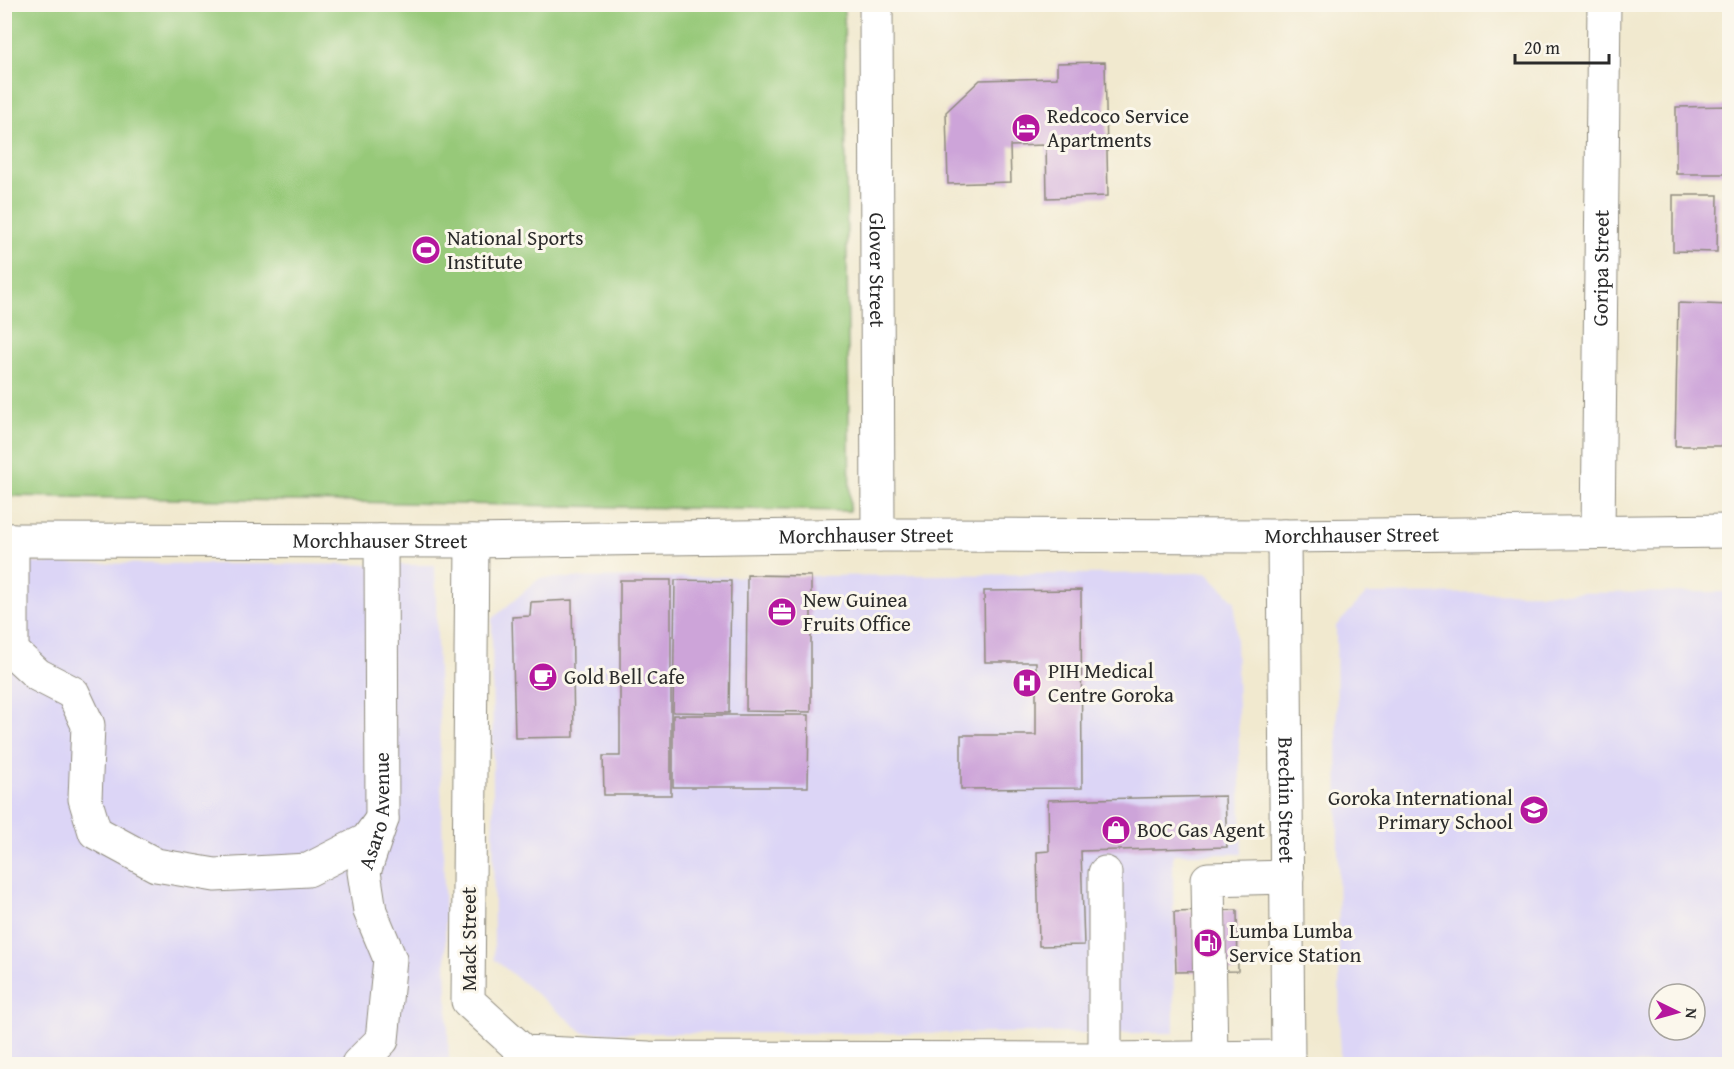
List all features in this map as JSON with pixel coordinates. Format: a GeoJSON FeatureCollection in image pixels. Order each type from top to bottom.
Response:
{"type":"FeatureCollection","features":[{"type":"Feature","properties":{"kind":"street","name":"Glover Street"},"geometry":{"type":"LineString","coordinates":[[876,4],[878,535]]}},
{"type":"Feature","properties":{"kind":"street","name":"Goripa Street"},"geometry":{"type":"LineString","coordinates":[[1598,532],[1604,4]]}},
{"type":"Feature","properties":{"kind":"street","name":"Morchhauser Street"},"geometry":{"type":"LineString","coordinates":[[8,540],[472,541],[878,535],[1284,536],[1730,531]]}},
{"type":"Feature","properties":{"kind":"street","name":"Brechin Street"},"geometry":{"type":"LineString","coordinates":[[1284,536],[1288,1061]]}},
{"type":"Feature","properties":{"kind":"street"},"geometry":{"type":"LineString","coordinates":[[8,540],[8,655],[38,675],[73,693],[88,725],[84,799],[95,832],[156,866],[216,875],[308,870],[367,840],[382,819]]}},
{"type":"Feature","properties":{"kind":"street","name":"Asaro Avenue"},"geometry":{"type":"LineString","coordinates":[[358,1065],[382,1040],[390,960],[370,911],[364,872],[382,819],[381,541]]}},
{"type":"Feature","properties":{"kind":"street","name":"Mack Street"},"geometry":{"type":"LineString","coordinates":[[472,541],[468,1001],[524,1052],[649,1058],[1288,1061]]}},
{"type":"Feature","properties":{"kind":"street"},"geometry":{"type":"LineString","coordinates":[[1105,873],[1105,1059]]}},
{"type":"Feature","properties":{"kind":"street"},"geometry":{"type":"LineString","coordinates":[[1211,1059],[1208,879],[1287,877]]}},
{"type":"Feature","properties":{"kind":"shaded area"},"geometry":{"type":"Polygon","coordinates":[[[5,563],[435,565],[449,1064],[5,1064],[5,563]]]}},
{"type":"Feature","properties":{"kind":"shaded area"},"geometry":{"type":"Polygon","coordinates":[[[1208,573],[1235,602],[1242,854],[1173,854],[1174,1033],[584,1033],[494,959],[492,619],[540,578],[1208,573]]]}},
{"type":"Feature","properties":{"kind":"shaded area","name":"Goroka International Primary School"},"geometry":{"type":"Polygon","coordinates":[[[1729,592],[1729,1064],[1340,1064],[1336,626],[1366,594],[1729,592]]]}},
{"type":"Feature","properties":{"kind":"green space","name":"National Sports Institute"},"geometry":{"type":"Polygon","coordinates":[[[5,4],[844,5],[850,511],[5,496],[5,4]]]}},
{"type":"Feature","properties":{"kind":"building","name":"Redcoco Service Apartments"},"geometry":{"type":"Polygon","coordinates":[[[1105,62],[1108,196],[1047,198],[1046,145],[1010,146],[1011,182],[948,184],[946,112],[980,80],[1057,78],[1057,63],[1105,62]]]}},
{"type":"Feature","properties":{"kind":"building"},"geometry":{"type":"Polygon","coordinates":[[[1730,106],[1730,174],[1676,174],[1676,107],[1730,106]]]}},
{"type":"Feature","properties":{"kind":"building"},"geometry":{"type":"Polygon","coordinates":[[[1673,195],[1718,195],[1717,252],[1673,251],[1673,195]]]}},
{"type":"Feature","properties":{"kind":"building"},"geometry":{"type":"Polygon","coordinates":[[[1678,303],[1730,305],[1730,446],[1675,446],[1678,303]]]}},
{"type":"Feature","properties":{"kind":"building"},"geometry":{"type":"Polygon","coordinates":[[[747,575],[811,576],[811,712],[746,711],[747,575]]]}},
{"type":"Feature","properties":{"kind":"building"},"geometry":{"type":"Polygon","coordinates":[[[620,580],[671,580],[671,795],[604,795],[603,756],[620,756],[620,580]]]}},
{"type":"Feature","properties":{"kind":"building"},"geometry":{"type":"Polygon","coordinates":[[[675,580],[731,581],[729,713],[673,712],[675,580]]]}},
{"type":"Feature","properties":{"kind":"building"},"geometry":{"type":"Polygon","coordinates":[[[1081,590],[1082,788],[961,789],[961,735],[1036,735],[1036,662],[985,662],[984,591],[1081,590]]]}},
{"type":"Feature","properties":{"kind":"building","name":"Gold Bell Cafe"},"geometry":{"type":"Polygon","coordinates":[[[572,600],[574,737],[515,738],[512,617],[530,616],[531,602],[572,600]]]}},
{"type":"Feature","properties":{"kind":"building"},"geometry":{"type":"Polygon","coordinates":[[[673,715],[809,715],[808,787],[673,787],[673,715]]]}},
{"type":"Feature","properties":{"kind":"building"},"geometry":{"type":"Polygon","coordinates":[[[1225,796],[1227,847],[1081,851],[1084,945],[1039,946],[1037,852],[1049,851],[1048,800],[1225,796]]]}},
{"type":"Feature","properties":{"kind":"building"},"geometry":{"type":"Polygon","coordinates":[[[1237,910],[1238,971],[1176,972],[1174,912],[1237,910]]]}},
{"type":"Feature","properties":{"kind":"place","name":"Redcoco Service Apartments"},"geometry":{"type":"Point","coordinates":[1026,128]}},
{"type":"Feature","properties":{"kind":"place","name":"National Sports Institute"},"geometry":{"type":"Point","coordinates":[426,250]}},
{"type":"Feature","properties":{"kind":"place","name":"New Guinea Fruits Office"},"geometry":{"type":"Point","coordinates":[782,612]}},
{"type":"Feature","properties":{"kind":"place","name":"Gold Bell Cafe"},"geometry":{"type":"Point","coordinates":[543,677]}},
{"type":"Feature","properties":{"kind":"place","name":"PIH Medical Centre Goroka"},"geometry":{"type":"Point","coordinates":[1027,683]}},
{"type":"Feature","properties":{"kind":"place","name":"Goroka International Primary School"},"geometry":{"type":"Point","coordinates":[1534,810]}},
{"type":"Feature","properties":{"kind":"place","name":"BOC Gas Agent"},"geometry":{"type":"Point","coordinates":[1116,830]}},
{"type":"Feature","properties":{"kind":"place","name":"Lumba Lumba Service Station"},"geometry":{"type":"Point","coordinates":[1208,943]}}]}
